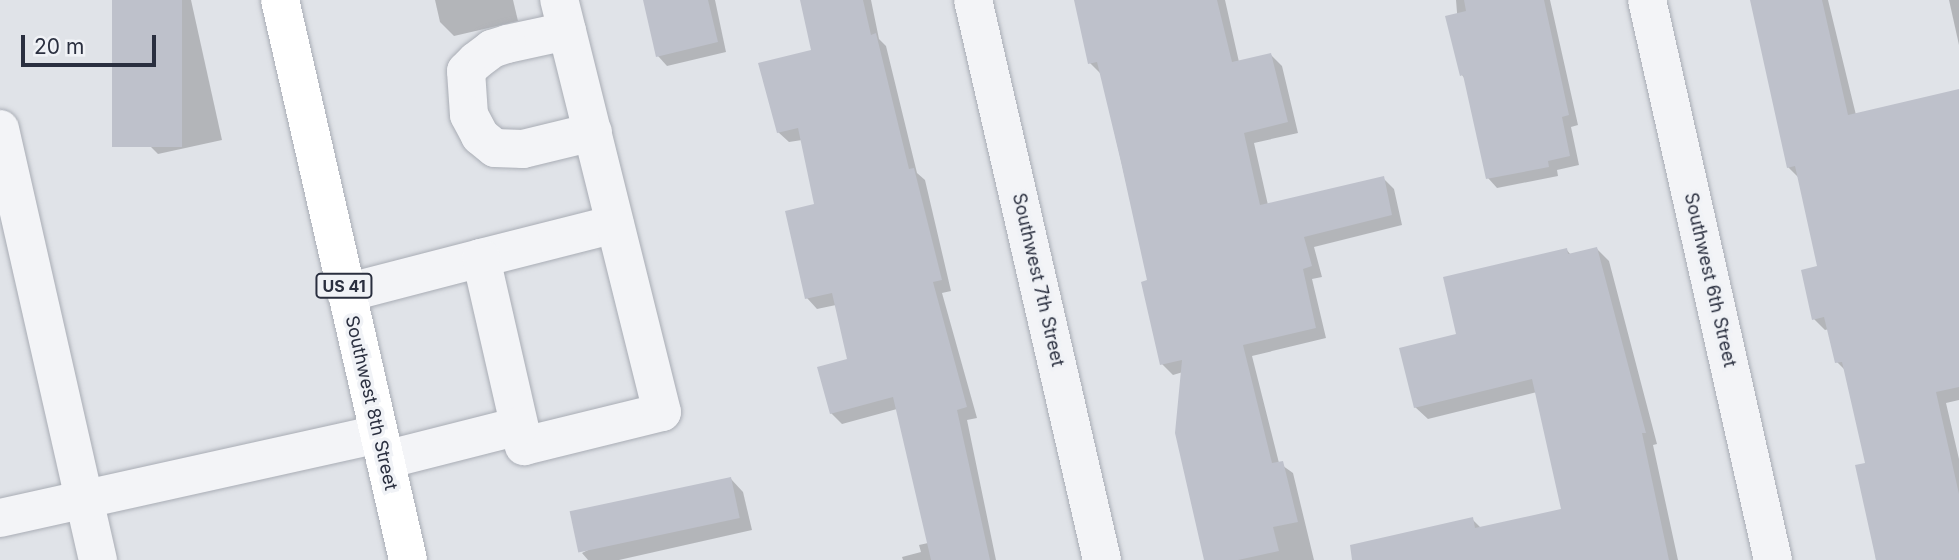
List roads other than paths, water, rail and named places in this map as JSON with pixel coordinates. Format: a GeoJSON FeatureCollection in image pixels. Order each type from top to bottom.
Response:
{"type":"FeatureCollection","features":[{"type":"Feature","properties":{"kind":"main road","name":"Southwest 8th Street"},"geometry":{"type":"LineString","coordinates":[[280,0],[408,560]]}},
{"type":"Feature","properties":{"kind":"street","name":"Southwest 7th Street"},"geometry":{"type":"LineString","coordinates":[[973,0],[1102,560]]}},
{"type":"Feature","properties":{"kind":"street","name":"Southwest 6th Street"},"geometry":{"type":"LineString","coordinates":[[1647,0],[1773,560]]}},
{"type":"Feature","properties":{"kind":"street"},"geometry":{"type":"LineString","coordinates":[[481,258],[524,446],[662,412],[593,132],[563,16],[492,49],[466,71],[469,115],[480,136],[495,148],[523,149],[593,132]]}},
{"type":"Feature","properties":{"kind":"street"},"geometry":{"type":"LineString","coordinates":[[0,129],[98,560]]}},
{"type":"Feature","properties":{"kind":"street"},"geometry":{"type":"LineString","coordinates":[[346,293],[615,224]]}},
{"type":"Feature","properties":{"kind":"street"},"geometry":{"type":"LineString","coordinates":[[0,518],[85,500],[382,447],[519,426]]}}]}
